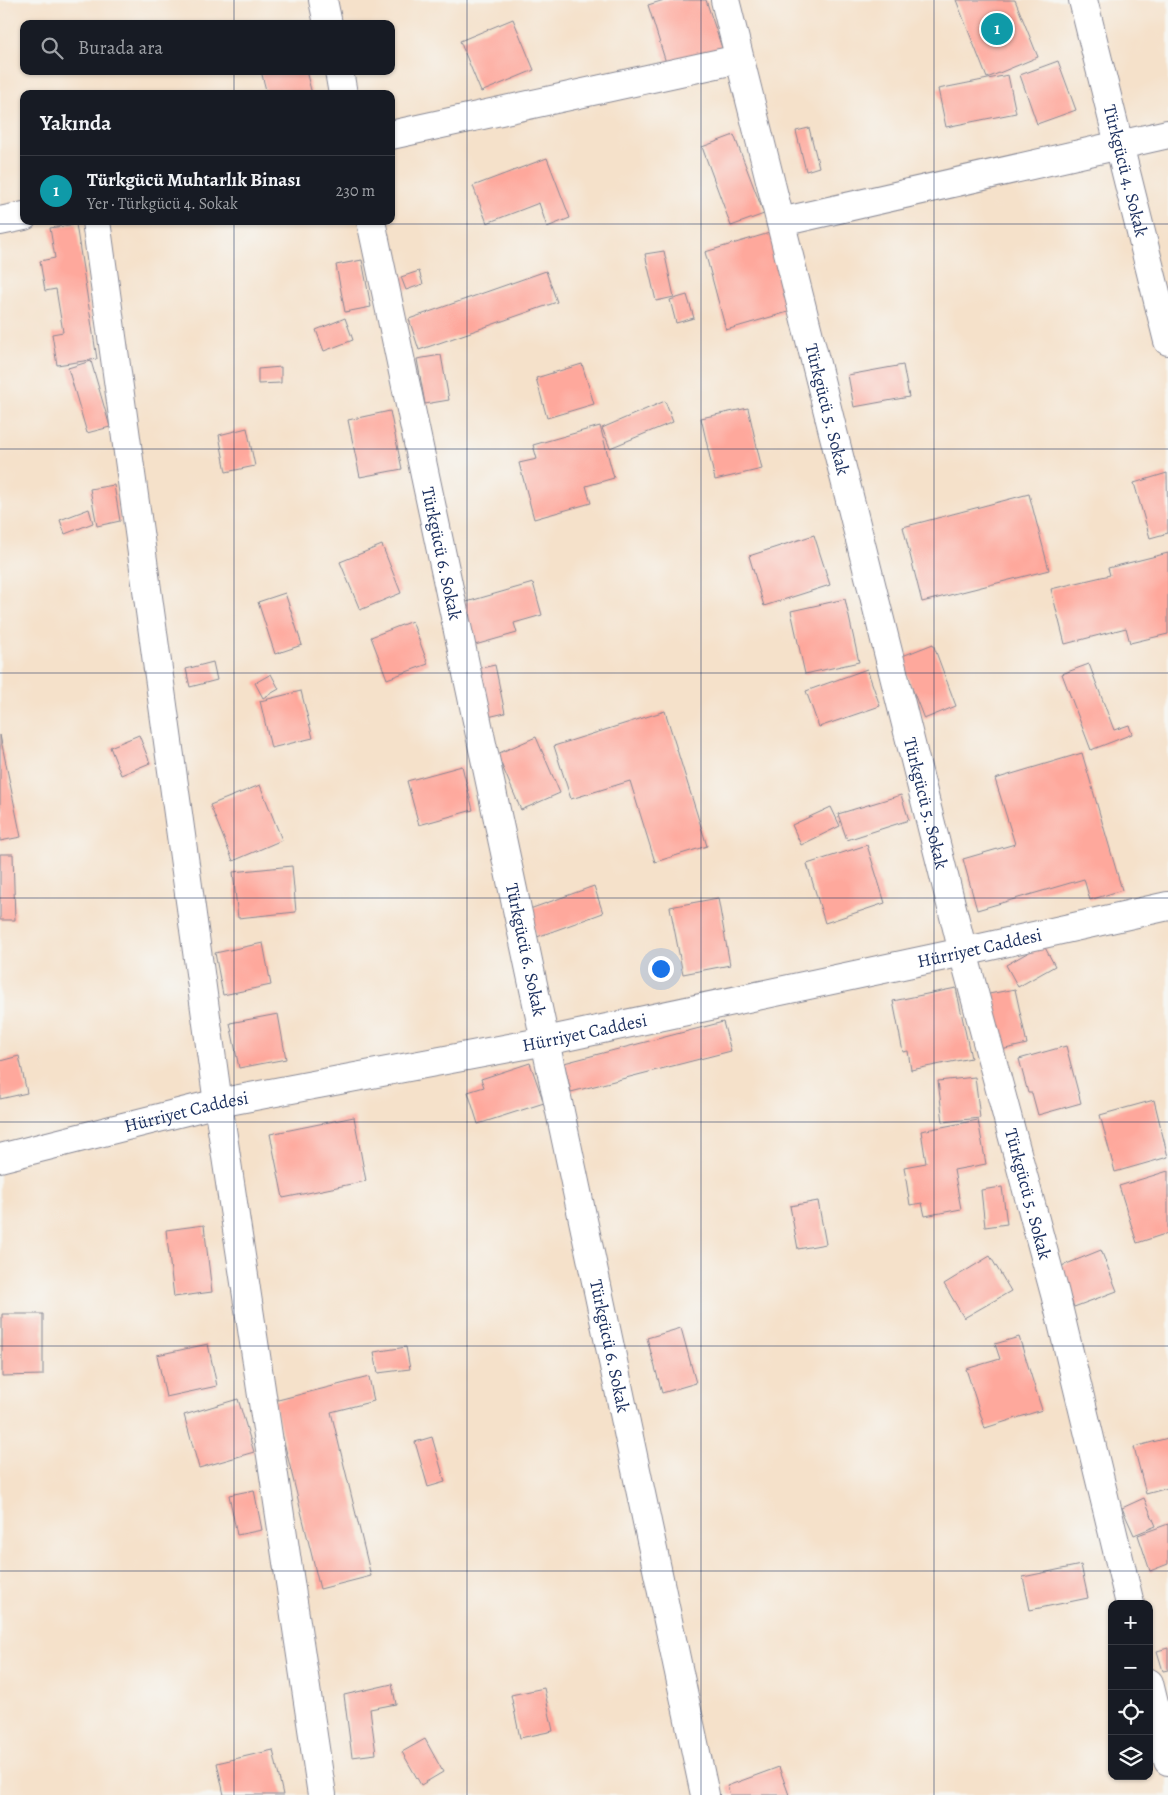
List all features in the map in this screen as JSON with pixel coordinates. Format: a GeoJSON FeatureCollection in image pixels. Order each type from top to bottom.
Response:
{"type":"FeatureCollection","features":[{"type":"Feature","properties":{"kind":"street"},"geometry":{"type":"LineString","coordinates":[[323,0],[327,20]]}},
{"type":"Feature","properties":{"kind":"street","name":"Türkgücü 5. Sokak"},"geometry":{"type":"LineString","coordinates":[[725,0],[963,952],[1055,1294],[1129,1600]]}},
{"type":"Feature","properties":{"kind":"street","name":"Türkgücü 4. Sokak"},"geometry":{"type":"LineString","coordinates":[[1083,0],[1168,342]]}},
{"type":"Feature","properties":{"kind":"street"},"geometry":{"type":"LineString","coordinates":[[395,134],[739,59]]}},
{"type":"Feature","properties":{"kind":"street"},"geometry":{"type":"LineString","coordinates":[[340,75],[343,90]]}},
{"type":"Feature","properties":{"kind":"street"},"geometry":{"type":"LineString","coordinates":[[781,222],[1168,134]]}},
{"type":"Feature","properties":{"kind":"street"},"geometry":{"type":"LineString","coordinates":[[0,221],[20,217]]}},
{"type":"Feature","properties":{"kind":"street"},"geometry":{"type":"LineString","coordinates":[[97,225],[218,1103],[322,1795]]}},
{"type":"Feature","properties":{"kind":"street","name":"Türkgücü 6. Sokak"},"geometry":{"type":"LineString","coordinates":[[372,225],[706,1795]]}},
{"type":"Feature","properties":{"kind":"street","name":"Hürriyet Caddesi"},"geometry":{"type":"LineString","coordinates":[[0,1158],[218,1103],[546,1041],[1168,906]]}},
{"type":"Feature","properties":{"kind":"street"},"geometry":{"type":"LineString","coordinates":[[1151,1690],[1168,1761]]}},
{"type":"Feature","properties":{"kind":"building"},"geometry":{"type":"Polygon","coordinates":[[[664,0],[706,0],[722,48],[667,66],[648,5],[664,0]]]}},
{"type":"Feature","properties":{"kind":"building"},"geometry":{"type":"Polygon","coordinates":[[[956,0],[1015,0],[1038,57],[987,78],[956,0]]]}},
{"type":"Feature","properties":{"kind":"building"},"geometry":{"type":"Polygon","coordinates":[[[513,19],[534,70],[481,92],[460,41],[513,19]]]}},
{"type":"Feature","properties":{"kind":"building"},"geometry":{"type":"Polygon","coordinates":[[[1058,61],[1076,110],[1037,124],[1020,75],[1058,61]]]}},
{"type":"Feature","properties":{"kind":"building"},"geometry":{"type":"Polygon","coordinates":[[[262,75],[307,75],[311,90],[266,90],[262,75]]]}},
{"type":"Feature","properties":{"kind":"building"},"geometry":{"type":"Polygon","coordinates":[[[1008,75],[1016,113],[946,127],[938,89],[1008,75]]]}},
{"type":"Feature","properties":{"kind":"building"},"geometry":{"type":"Polygon","coordinates":[[[809,128],[819,167],[806,171],[796,131],[809,128]]]}},
{"type":"Feature","properties":{"kind":"building"},"geometry":{"type":"Polygon","coordinates":[[[734,135],[764,214],[731,226],[702,147],[734,135]]]}},
{"type":"Feature","properties":{"kind":"building"},"geometry":{"type":"Polygon","coordinates":[[[547,158],[570,218],[547,227],[539,203],[487,223],[473,186],[547,158]]]}},
{"type":"Feature","properties":{"kind":"building"},"geometry":{"type":"Polygon","coordinates":[[[76,225],[97,359],[57,365],[52,334],[63,332],[56,289],[45,291],[40,261],[55,258],[50,228],[76,225]]]}},
{"type":"Feature","properties":{"kind":"building"},"geometry":{"type":"Polygon","coordinates":[[[773,232],[795,310],[726,330],[705,252],[773,232]]]}},
{"type":"Feature","properties":{"kind":"building"},"geometry":{"type":"Polygon","coordinates":[[[664,251],[674,297],[656,301],[645,254],[664,251]]]}},
{"type":"Feature","properties":{"kind":"building"},"geometry":{"type":"Polygon","coordinates":[[[362,260],[371,307],[345,312],[336,265],[362,260]]]}},
{"type":"Feature","properties":{"kind":"building"},"geometry":{"type":"Polygon","coordinates":[[[419,271],[423,284],[406,290],[401,277],[419,271]]]}},
{"type":"Feature","properties":{"kind":"building"},"geometry":{"type":"Polygon","coordinates":[[[546,271],[557,302],[419,350],[409,319],[546,271]]]}},
{"type":"Feature","properties":{"kind":"building"},"geometry":{"type":"Polygon","coordinates":[[[687,295],[694,318],[676,323],[670,300],[687,295]]]}},
{"type":"Feature","properties":{"kind":"building"},"geometry":{"type":"Polygon","coordinates":[[[345,318],[353,340],[324,351],[316,330],[345,318]]]}},
{"type":"Feature","properties":{"kind":"building"},"geometry":{"type":"Polygon","coordinates":[[[441,355],[449,400],[425,404],[417,359],[441,355]]]}},
{"type":"Feature","properties":{"kind":"building"},"geometry":{"type":"Polygon","coordinates":[[[91,361],[110,427],[87,433],[68,368],[91,361]]]}},
{"type":"Feature","properties":{"kind":"building"},"geometry":{"type":"Polygon","coordinates":[[[582,364],[594,404],[547,418],[536,378],[582,364]]]}},
{"type":"Feature","properties":{"kind":"building"},"geometry":{"type":"Polygon","coordinates":[[[903,365],[909,397],[854,407],[848,375],[903,365]]]}},
{"type":"Feature","properties":{"kind":"building"},"geometry":{"type":"Polygon","coordinates":[[[281,367],[281,383],[258,384],[258,369],[281,367]]]}},
{"type":"Feature","properties":{"kind":"building"},"geometry":{"type":"Polygon","coordinates":[[[665,401],[673,422],[610,448],[602,428],[665,401]]]}},
{"type":"Feature","properties":{"kind":"building"},"geometry":{"type":"Polygon","coordinates":[[[748,408],[762,469],[715,480],[701,418],[748,408]]]}},
{"type":"Feature","properties":{"kind":"building"},"geometry":{"type":"Polygon","coordinates":[[[390,411],[402,469],[360,477],[348,420],[390,411]]]}},
{"type":"Feature","properties":{"kind":"building"},"geometry":{"type":"Polygon","coordinates":[[[600,426],[614,478],[586,486],[591,503],[534,519],[519,463],[537,459],[533,445],[600,426]]]}},
{"type":"Feature","properties":{"kind":"building"},"geometry":{"type":"Polygon","coordinates":[[[247,428],[255,466],[226,472],[219,435],[247,428]]]}},
{"type":"Feature","properties":{"kind":"building"},"geometry":{"type":"Polygon","coordinates":[[[1167,473],[1168,533],[1150,538],[1134,483],[1167,473]]]}},
{"type":"Feature","properties":{"kind":"building"},"geometry":{"type":"Polygon","coordinates":[[[114,485],[120,521],[97,526],[90,489],[114,485]]]}},
{"type":"Feature","properties":{"kind":"building"},"geometry":{"type":"Polygon","coordinates":[[[1029,494],[1049,570],[922,602],[903,527],[1029,494]]]}},
{"type":"Feature","properties":{"kind":"building"},"geometry":{"type":"Polygon","coordinates":[[[89,509],[93,523],[65,534],[60,520],[89,509]]]}},
{"type":"Feature","properties":{"kind":"building"},"geometry":{"type":"Polygon","coordinates":[[[814,535],[830,585],[764,606],[749,556],[814,535]]]}},
{"type":"Feature","properties":{"kind":"building"},"geometry":{"type":"Polygon","coordinates":[[[382,545],[401,593],[360,610],[340,562],[382,545]]]}},
{"type":"Feature","properties":{"kind":"building"},"geometry":{"type":"Polygon","coordinates":[[[1168,553],[1168,634],[1130,643],[1126,628],[1065,644],[1051,589],[1110,575],[1108,568],[1168,553]]]}},
{"type":"Feature","properties":{"kind":"building"},"geometry":{"type":"Polygon","coordinates":[[[533,583],[542,615],[514,623],[517,633],[475,645],[463,603],[533,583]]]}},
{"type":"Feature","properties":{"kind":"building"},"geometry":{"type":"Polygon","coordinates":[[[285,593],[302,645],[275,654],[258,602],[285,593]]]}},
{"type":"Feature","properties":{"kind":"building"},"geometry":{"type":"Polygon","coordinates":[[[845,599],[859,662],[805,674],[791,611],[845,599]]]}},
{"type":"Feature","properties":{"kind":"building"},"geometry":{"type":"Polygon","coordinates":[[[412,621],[428,664],[387,679],[371,637],[412,621]]]}},
{"type":"Feature","properties":{"kind":"building"},"geometry":{"type":"Polygon","coordinates":[[[933,644],[956,706],[924,719],[900,657],[933,644]]]}},
{"type":"Feature","properties":{"kind":"building"},"geometry":{"type":"Polygon","coordinates":[[[213,662],[217,680],[190,687],[186,669],[213,662]]]}},
{"type":"Feature","properties":{"kind":"building"},"geometry":{"type":"Polygon","coordinates":[[[1089,664],[1114,730],[1129,725],[1132,734],[1091,750],[1062,674],[1089,664]]]}},
{"type":"Feature","properties":{"kind":"building"},"geometry":{"type":"Polygon","coordinates":[[[495,665],[505,713],[488,717],[477,669],[495,665]]]}},
{"type":"Feature","properties":{"kind":"building"},"geometry":{"type":"Polygon","coordinates":[[[867,669],[880,706],[819,727],[806,691],[867,669]]]}},
{"type":"Feature","properties":{"kind":"building"},"geometry":{"type":"Polygon","coordinates":[[[271,674],[279,689],[263,698],[255,683],[271,674]]]}},
{"type":"Feature","properties":{"kind":"building"},"geometry":{"type":"Polygon","coordinates":[[[301,691],[313,738],[271,748],[260,701],[301,691]]]}},
{"type":"Feature","properties":{"kind":"building"},"geometry":{"type":"Polygon","coordinates":[[[665,711],[707,846],[655,862],[630,781],[571,799],[554,746],[665,711]]]}},
{"type":"Feature","properties":{"kind":"building"},"geometry":{"type":"Polygon","coordinates":[[[0,735],[21,837],[0,841],[0,735]]]}},
{"type":"Feature","properties":{"kind":"building"},"geometry":{"type":"Polygon","coordinates":[[[139,735],[150,763],[121,775],[110,747],[139,735]]]}},
{"type":"Feature","properties":{"kind":"building"},"geometry":{"type":"Polygon","coordinates":[[[536,737],[560,793],[521,810],[497,754],[536,737]]]}},
{"type":"Feature","properties":{"kind":"building"},"geometry":{"type":"Polygon","coordinates":[[[1082,753],[1122,890],[1090,900],[1084,879],[977,910],[963,859],[1015,844],[995,779],[1082,753]]]}},
{"type":"Feature","properties":{"kind":"building"},"geometry":{"type":"Polygon","coordinates":[[[462,766],[473,810],[419,825],[407,781],[462,766]]]}},
{"type":"Feature","properties":{"kind":"building"},"geometry":{"type":"Polygon","coordinates":[[[260,785],[282,840],[233,861],[210,805],[260,785]]]}},
{"type":"Feature","properties":{"kind":"building"},"geometry":{"type":"Polygon","coordinates":[[[901,795],[909,820],[847,840],[838,814],[901,795]]]}},
{"type":"Feature","properties":{"kind":"building"},"geometry":{"type":"Polygon","coordinates":[[[831,807],[840,826],[801,845],[792,825],[831,807]]]}},
{"type":"Feature","properties":{"kind":"building"},"geometry":{"type":"Polygon","coordinates":[[[867,845],[885,903],[825,923],[807,864],[867,845]]]}},
{"type":"Feature","properties":{"kind":"building"},"geometry":{"type":"Polygon","coordinates":[[[0,854],[13,854],[15,920],[0,920],[0,854]]]}},
{"type":"Feature","properties":{"kind":"building"},"geometry":{"type":"Polygon","coordinates":[[[292,866],[296,912],[238,918],[233,872],[292,866]]]}},
{"type":"Feature","properties":{"kind":"building"},"geometry":{"type":"Polygon","coordinates":[[[594,886],[603,913],[537,937],[527,910],[594,886]]]}},
{"type":"Feature","properties":{"kind":"building"},"geometry":{"type":"Polygon","coordinates":[[[718,898],[730,965],[683,974],[670,907],[718,898]]]}},
{"type":"Feature","properties":{"kind":"building"},"geometry":{"type":"Polygon","coordinates":[[[263,943],[271,985],[223,995],[215,953],[263,943]]]}},
{"type":"Feature","properties":{"kind":"building"},"geometry":{"type":"Polygon","coordinates":[[[1043,944],[1055,966],[1018,987],[1006,965],[1043,944]]]}},
{"type":"Feature","properties":{"kind":"building"},"geometry":{"type":"Polygon","coordinates":[[[956,988],[971,1058],[911,1070],[908,1051],[903,1052],[893,1001],[956,988]]]}},
{"type":"Feature","properties":{"kind":"building"},"geometry":{"type":"Polygon","coordinates":[[[1015,989],[1027,1044],[1001,1050],[989,994],[1015,989]]]}},
{"type":"Feature","properties":{"kind":"building"},"geometry":{"type":"Polygon","coordinates":[[[278,1014],[286,1059],[239,1068],[230,1023],[278,1014]]]}},
{"type":"Feature","properties":{"kind":"building"},"geometry":{"type":"Polygon","coordinates":[[[723,1022],[731,1051],[571,1092],[564,1063],[723,1022]]]}},
{"type":"Feature","properties":{"kind":"building"},"geometry":{"type":"Polygon","coordinates":[[[1066,1046],[1081,1103],[1038,1115],[1032,1093],[1028,1093],[1019,1059],[1066,1046]]]}},
{"type":"Feature","properties":{"kind":"building"},"geometry":{"type":"Polygon","coordinates":[[[19,1056],[27,1093],[0,1099],[0,1061],[19,1056]]]}},
{"type":"Feature","properties":{"kind":"building"},"geometry":{"type":"Polygon","coordinates":[[[530,1063],[544,1103],[478,1124],[468,1092],[484,1087],[481,1079],[530,1063]]]}},
{"type":"Feature","properties":{"kind":"building"},"geometry":{"type":"Polygon","coordinates":[[[975,1077],[980,1118],[943,1122],[938,1081],[975,1077]]]}},
{"type":"Feature","properties":{"kind":"building"},"geometry":{"type":"Polygon","coordinates":[[[1154,1100],[1168,1157],[1115,1172],[1100,1115],[1154,1100]]]}},
{"type":"Feature","properties":{"kind":"building"},"geometry":{"type":"Polygon","coordinates":[[[354,1117],[366,1181],[283,1198],[270,1134],[354,1117]]]}},
{"type":"Feature","properties":{"kind":"building"},"geometry":{"type":"Polygon","coordinates":[[[978,1120],[986,1164],[954,1170],[961,1209],[925,1216],[922,1203],[910,1205],[904,1167],[926,1163],[921,1131],[978,1120]]]}},
{"type":"Feature","properties":{"kind":"building"},"geometry":{"type":"Polygon","coordinates":[[[1168,1171],[1168,1233],[1137,1243],[1119,1186],[1168,1171]]]}},
{"type":"Feature","properties":{"kind":"building"},"geometry":{"type":"Polygon","coordinates":[[[1002,1187],[1007,1224],[985,1227],[981,1190],[1002,1187]]]}},
{"type":"Feature","properties":{"kind":"building"},"geometry":{"type":"Polygon","coordinates":[[[818,1201],[826,1244],[798,1249],[790,1206],[818,1201]]]}},
{"type":"Feature","properties":{"kind":"building"},"geometry":{"type":"Polygon","coordinates":[[[204,1225],[212,1292],[174,1297],[166,1230],[204,1225]]]}},
{"type":"Feature","properties":{"kind":"building"},"geometry":{"type":"Polygon","coordinates":[[[1101,1250],[1117,1291],[1074,1307],[1059,1267],[1101,1250]]]}},
{"type":"Feature","properties":{"kind":"building"},"geometry":{"type":"Polygon","coordinates":[[[990,1256],[1011,1291],[964,1318],[944,1284],[990,1256]]]}},
{"type":"Feature","properties":{"kind":"building"},"geometry":{"type":"Polygon","coordinates":[[[2,1314],[43,1314],[43,1375],[2,1376],[2,1314]]]}},
{"type":"Feature","properties":{"kind":"building"},"geometry":{"type":"Polygon","coordinates":[[[681,1328],[696,1383],[662,1393],[647,1338],[681,1328]]]}},
{"type":"Feature","properties":{"kind":"building"},"geometry":{"type":"Polygon","coordinates":[[[1019,1337],[1042,1410],[985,1428],[966,1369],[1000,1359],[995,1344],[1019,1337]]]}},
{"type":"Feature","properties":{"kind":"building"},"geometry":{"type":"Polygon","coordinates":[[[208,1344],[217,1386],[166,1397],[157,1355],[208,1344]]]}},
{"type":"Feature","properties":{"kind":"building"},"geometry":{"type":"Polygon","coordinates":[[[406,1347],[410,1369],[378,1373],[374,1352],[406,1347]]]}},
{"type":"Feature","properties":{"kind":"building"},"geometry":{"type":"Polygon","coordinates":[[[369,1377],[374,1401],[331,1412],[371,1576],[320,1589],[274,1401],[369,1377]]]}},
{"type":"Feature","properties":{"kind":"building"},"geometry":{"type":"Polygon","coordinates":[[[238,1399],[254,1452],[199,1468],[184,1415],[238,1399]]]}},
{"type":"Feature","properties":{"kind":"building"},"geometry":{"type":"Polygon","coordinates":[[[432,1437],[445,1482],[428,1487],[415,1442],[432,1437]]]}},
{"type":"Feature","properties":{"kind":"building"},"geometry":{"type":"Polygon","coordinates":[[[1168,1438],[1168,1488],[1146,1494],[1134,1447],[1168,1438]]]}},
{"type":"Feature","properties":{"kind":"building"},"geometry":{"type":"Polygon","coordinates":[[[254,1490],[262,1530],[237,1535],[229,1495],[254,1490]]]}},
{"type":"Feature","properties":{"kind":"building"},"geometry":{"type":"Polygon","coordinates":[[[1144,1498],[1156,1526],[1134,1535],[1122,1508],[1144,1498]]]}},
{"type":"Feature","properties":{"kind":"building"},"geometry":{"type":"Polygon","coordinates":[[[1168,1524],[1168,1564],[1150,1571],[1138,1535],[1168,1524]]]}},
{"type":"Feature","properties":{"kind":"building"},"geometry":{"type":"Polygon","coordinates":[[[1081,1565],[1088,1598],[1030,1610],[1023,1577],[1081,1565]]]}},
{"type":"Feature","properties":{"kind":"building"},"geometry":{"type":"Polygon","coordinates":[[[1168,1648],[1168,1670],[1163,1671],[1157,1651],[1168,1648]]]}},
{"type":"Feature","properties":{"kind":"building"},"geometry":{"type":"Polygon","coordinates":[[[392,1684],[396,1704],[370,1709],[376,1754],[352,1757],[344,1695],[392,1684]]]}},
{"type":"Feature","properties":{"kind":"building"},"geometry":{"type":"Polygon","coordinates":[[[544,1688],[553,1731],[520,1738],[511,1695],[544,1688]]]}},
{"type":"Feature","properties":{"kind":"building"},"geometry":{"type":"Polygon","coordinates":[[[425,1739],[443,1772],[421,1785],[402,1752],[425,1739]]]}},
{"type":"Feature","properties":{"kind":"building"},"geometry":{"type":"Polygon","coordinates":[[[273,1750],[283,1795],[224,1795],[217,1763],[273,1750]]]}},
{"type":"Feature","properties":{"kind":"building"},"geometry":{"type":"Polygon","coordinates":[[[779,1767],[789,1795],[730,1795],[727,1786],[779,1767]]]}},
{"type":"Feature","properties":{"kind":"place","name":"Türkgücü Muhtarlık Binası"},"geometry":{"type":"Point","coordinates":[997,29]}}]}
